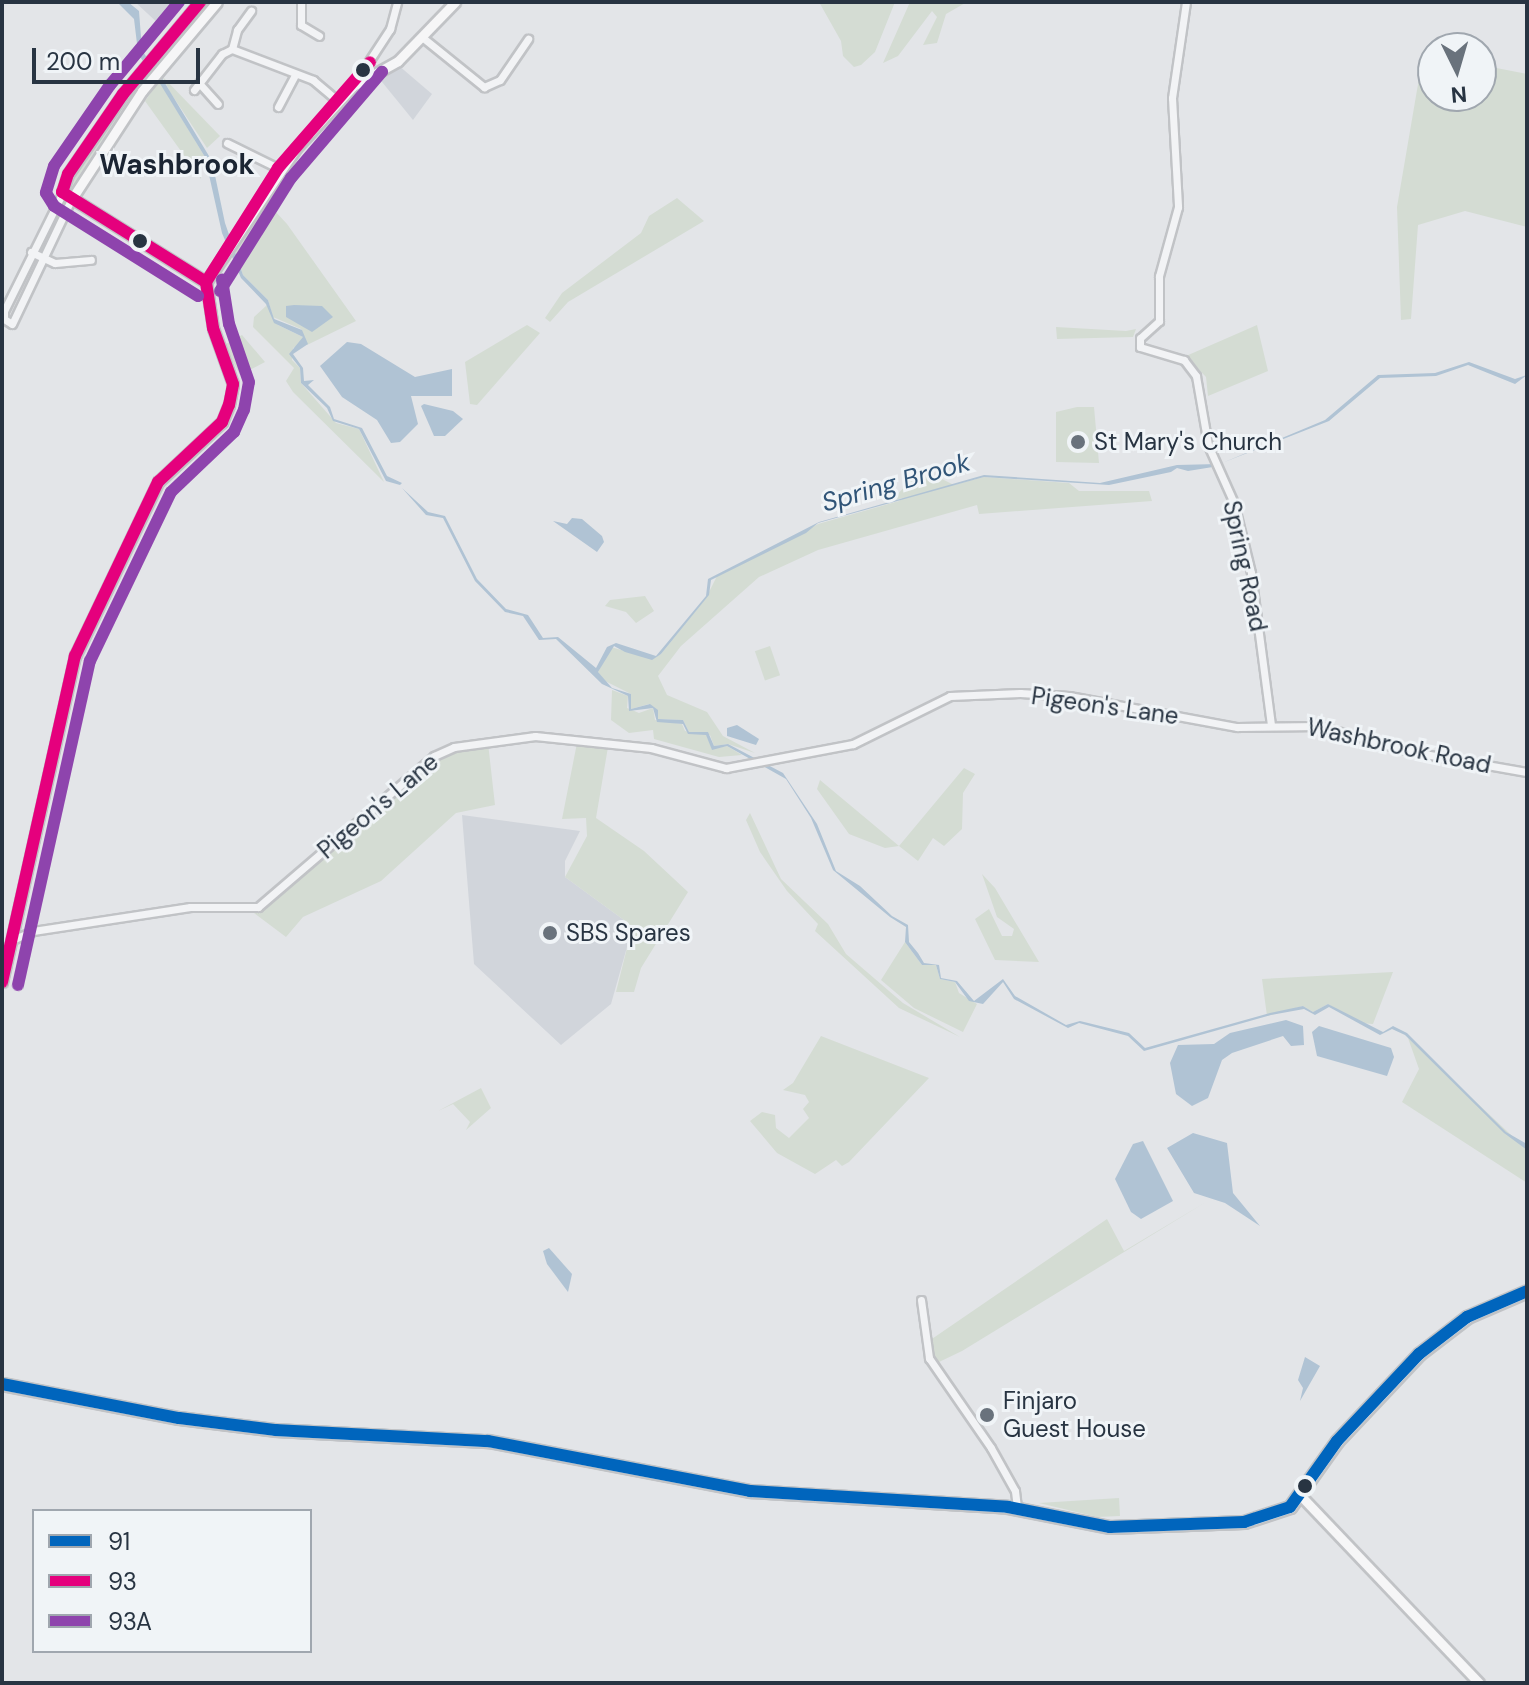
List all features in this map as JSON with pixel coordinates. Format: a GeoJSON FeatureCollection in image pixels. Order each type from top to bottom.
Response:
{"type":"FeatureCollection","features":[{"type":"Feature","properties":{"kind":"main road"},"geometry":{"type":"LineString","coordinates":[[2,1384],[276,1430],[488,1441],[750,1491],[1017,1508],[1110,1527],[1235,1523],[1271,1517],[1301,1496],[1337,1441],[1419,1354],[1467,1317],[1527,1291]]}},
{"type":"Feature","properties":{"kind":"street"},"geometry":{"type":"LineString","coordinates":[[200,2],[142,70],[87,144],[4,311],[4,319],[12,324],[71,200],[152,79],[217,2]]}},
{"type":"Feature","properties":{"kind":"street"},"geometry":{"type":"LineString","coordinates":[[301,2],[299,21],[315,31]]}},
{"type":"Feature","properties":{"kind":"street"},"geometry":{"type":"LineString","coordinates":[[2,982],[75,656],[158,482],[222,422],[229,405],[233,384],[213,328],[206,282],[278,168],[353,86],[370,62],[393,23],[397,2]]}},
{"type":"Feature","properties":{"kind":"street"},"geometry":{"type":"LineString","coordinates":[[353,86],[380,73],[422,37],[455,2]]}},
{"type":"Feature","properties":{"kind":"street","name":"Spring Road"},"geometry":{"type":"LineString","coordinates":[[1186,2],[1172,98],[1178,207],[1159,276],[1159,321],[1140,338],[1144,351],[1184,360],[1196,376],[1208,445],[1218,465],[1251,573],[1271,725]]}},
{"type":"Feature","properties":{"kind":"street"},"geometry":{"type":"LineString","coordinates":[[218,104],[197,86],[222,54],[232,49],[237,30],[251,11]]}},
{"type":"Feature","properties":{"kind":"street"},"geometry":{"type":"LineString","coordinates":[[422,37],[484,87],[500,80],[528,44]]}},
{"type":"Feature","properties":{"kind":"street"},"geometry":{"type":"LineString","coordinates":[[232,49],[313,80],[338,101]]}},
{"type":"Feature","properties":{"kind":"street"},"geometry":{"type":"LineString","coordinates":[[370,62],[380,73]]}},
{"type":"Feature","properties":{"kind":"street"},"geometry":{"type":"LineString","coordinates":[[278,107],[295,75]]}},
{"type":"Feature","properties":{"kind":"street"},"geometry":{"type":"LineString","coordinates":[[227,143],[278,168]]}},
{"type":"Feature","properties":{"kind":"street"},"geometry":{"type":"LineString","coordinates":[[62,194],[206,282]]}},
{"type":"Feature","properties":{"kind":"street"},"geometry":{"type":"LineString","coordinates":[[80,249],[80,259]]}},
{"type":"Feature","properties":{"kind":"street"},"geometry":{"type":"LineString","coordinates":[[31,252],[55,263],[91,260]]}},
{"type":"Feature","properties":{"kind":"street","name":"Pigeon's Lane"},"geometry":{"type":"LineString","coordinates":[[12,940],[33,931],[190,907],[242,911],[264,905],[407,775],[454,747],[545,736],[651,748],[726,768],[853,744],[936,701],[964,694],[1069,696],[1237,727],[1271,725]]}},
{"type":"Feature","properties":{"kind":"street","name":"Washbrook Road"},"geometry":{"type":"LineString","coordinates":[[1271,725],[1319,726],[1413,752],[1527,772]]}},
{"type":"Feature","properties":{"kind":"street"},"geometry":{"type":"LineString","coordinates":[[16,920],[33,931]]}},
{"type":"Feature","properties":{"kind":"street"},"geometry":{"type":"LineString","coordinates":[[921,1300],[929,1358],[991,1448],[1015,1491],[1017,1508]]}},
{"type":"Feature","properties":{"kind":"street"},"geometry":{"type":"LineString","coordinates":[[1301,1496],[1479,1683]]}},
{"type":"Feature","properties":{"kind":"shaded area"},"geometry":{"type":"Polygon","coordinates":[[[135,2],[179,2],[160,25],[135,2]]]}},
{"type":"Feature","properties":{"kind":"shaded area"},"geometry":{"type":"Polygon","coordinates":[[[819,2],[895,2],[875,52],[861,65],[854,67],[843,56],[841,41],[819,2]]]}},
{"type":"Feature","properties":{"kind":"shaded area"},"geometry":{"type":"Polygon","coordinates":[[[910,2],[967,2],[946,14],[937,43],[923,45],[937,17],[932,11],[898,56],[883,63],[910,2]]]}},
{"type":"Feature","properties":{"kind":"shaded area"},"geometry":{"type":"Polygon","coordinates":[[[169,43],[172,46],[129,99],[69,191],[70,178],[126,95],[169,43]]]}},
{"type":"Feature","properties":{"kind":"shaded area"},"geometry":{"type":"Polygon","coordinates":[[[398,65],[432,94],[413,120],[378,77],[398,65]]]}},
{"type":"Feature","properties":{"kind":"shaded area"},"geometry":{"type":"Polygon","coordinates":[[[1497,68],[1527,74],[1527,227],[1465,211],[1418,225],[1411,319],[1401,320],[1397,207],[1417,90],[1417,112],[1497,112],[1497,68]]]}},
{"type":"Feature","properties":{"kind":"shaded area"},"geometry":{"type":"Polygon","coordinates":[[[162,76],[220,136],[207,148],[170,92],[162,76]]]}},
{"type":"Feature","properties":{"kind":"shaded area"},"geometry":{"type":"Polygon","coordinates":[[[159,81],[205,157],[200,160],[201,179],[145,101],[159,81]]]}},
{"type":"Feature","properties":{"kind":"shaded area"},"geometry":{"type":"Polygon","coordinates":[[[262,197],[287,224],[356,321],[307,345],[301,329],[273,317],[268,300],[243,275],[235,251],[262,197]]]}},
{"type":"Feature","properties":{"kind":"shaded area"},"geometry":{"type":"Polygon","coordinates":[[[677,198],[704,221],[568,302],[550,322],[545,318],[562,293],[641,233],[649,216],[677,198]]]}},
{"type":"Feature","properties":{"kind":"shaded area"},"geometry":{"type":"Polygon","coordinates":[[[267,305],[278,325],[303,337],[303,344],[293,348],[292,360],[300,368],[301,383],[336,423],[359,429],[384,482],[293,392],[286,381],[294,368],[253,327],[254,317],[267,305]]]}},
{"type":"Feature","properties":{"kind":"shaded area"},"geometry":{"type":"Polygon","coordinates":[[[527,325],[540,333],[477,405],[470,404],[465,362],[527,325]]]}},
{"type":"Feature","properties":{"kind":"shaded area"},"geometry":{"type":"Polygon","coordinates":[[[1257,325],[1268,371],[1208,396],[1206,377],[1186,356],[1257,325]]]}},
{"type":"Feature","properties":{"kind":"shaded area"},"geometry":{"type":"Polygon","coordinates":[[[1056,327],[1136,329],[1133,337],[1057,339],[1056,327]]]}},
{"type":"Feature","properties":{"kind":"shaded area"},"geometry":{"type":"Polygon","coordinates":[[[242,335],[265,362],[240,375],[224,345],[242,335]]]}},
{"type":"Feature","properties":{"kind":"shaded area"},"geometry":{"type":"Polygon","coordinates":[[[1094,407],[1099,463],[1056,462],[1056,412],[1094,407]]]}},
{"type":"Feature","properties":{"kind":"shaded area"},"geometry":{"type":"Polygon","coordinates":[[[934,475],[954,485],[984,477],[1069,483],[1079,491],[1149,491],[1152,501],[979,514],[977,505],[818,550],[759,577],[681,646],[658,676],[667,695],[707,712],[723,736],[755,753],[728,744],[714,746],[710,735],[689,732],[683,720],[658,719],[658,712],[649,704],[631,709],[631,694],[601,679],[598,672],[611,647],[652,659],[661,654],[706,598],[717,576],[818,524],[899,501],[903,498],[891,501],[912,479],[934,475]]]}},
{"type":"Feature","properties":{"kind":"shaded area"},"geometry":{"type":"Polygon","coordinates":[[[645,596],[654,611],[636,623],[626,612],[605,606],[610,600],[645,596]]]}},
{"type":"Feature","properties":{"kind":"shaded area"},"geometry":{"type":"Polygon","coordinates":[[[770,646],[780,675],[765,681],[755,651],[770,646]]]}},
{"type":"Feature","properties":{"kind":"shaded area"},"geometry":{"type":"Polygon","coordinates":[[[612,690],[628,696],[627,708],[639,713],[653,708],[655,720],[682,724],[685,731],[706,734],[712,749],[727,746],[742,755],[719,757],[654,739],[653,730],[629,733],[611,720],[612,690]]]}},
{"type":"Feature","properties":{"kind":"shaded area"},"geometry":{"type":"Polygon","coordinates":[[[488,743],[495,805],[456,813],[381,881],[303,917],[286,937],[250,910],[442,751],[488,743]]]}},
{"type":"Feature","properties":{"kind":"shaded area"},"geometry":{"type":"Polygon","coordinates":[[[577,743],[608,747],[596,818],[644,851],[688,892],[641,968],[634,992],[616,992],[629,940],[628,923],[565,877],[587,836],[586,818],[562,819],[577,743]]]}},
{"type":"Feature","properties":{"kind":"shaded area"},"geometry":{"type":"Polygon","coordinates":[[[964,768],[975,774],[963,793],[962,829],[944,846],[933,838],[918,861],[899,846],[964,768]]]}},
{"type":"Feature","properties":{"kind":"shaded area"},"geometry":{"type":"Polygon","coordinates":[[[820,780],[899,846],[885,848],[849,834],[817,789],[820,780]]]}},
{"type":"Feature","properties":{"kind":"shaded area"},"geometry":{"type":"Polygon","coordinates":[[[750,813],[781,879],[828,924],[846,954],[903,1003],[960,1037],[899,1008],[815,931],[818,924],[787,891],[760,852],[746,820],[750,813]]]}},
{"type":"Feature","properties":{"kind":"shaded area","name":"SBS Spares"},"geometry":{"type":"Polygon","coordinates":[[[462,815],[580,831],[565,861],[565,877],[628,923],[629,940],[611,1004],[561,1045],[474,964],[462,815]]]}},
{"type":"Feature","properties":{"kind":"shaded area"},"geometry":{"type":"Polygon","coordinates":[[[982,874],[995,888],[1039,962],[995,960],[975,919],[989,909],[1002,936],[1012,936],[1014,929],[997,917],[982,874]]]}},
{"type":"Feature","properties":{"kind":"shaded area"},"geometry":{"type":"Polygon","coordinates":[[[905,942],[922,965],[936,965],[940,979],[955,982],[959,993],[977,1004],[963,1032],[914,1008],[881,980],[905,942]]]}},
{"type":"Feature","properties":{"kind":"shaded area"},"geometry":{"type":"Polygon","coordinates":[[[1393,972],[1373,1024],[1360,1023],[1328,1004],[1313,1012],[1303,1006],[1267,1016],[1262,979],[1393,972]]]}},
{"type":"Feature","properties":{"kind":"shaded area"},"geometry":{"type":"Polygon","coordinates":[[[821,1036],[929,1078],[849,1162],[842,1166],[836,1160],[815,1174],[777,1153],[750,1121],[762,1112],[775,1115],[776,1128],[789,1138],[809,1118],[803,1109],[809,1102],[805,1095],[783,1090],[793,1083],[821,1036]]]}},
{"type":"Feature","properties":{"kind":"shaded area"},"geometry":{"type":"Polygon","coordinates":[[[1408,1038],[1527,1150],[1527,1183],[1402,1102],[1419,1069],[1408,1038]]]}},
{"type":"Feature","properties":{"kind":"shaded area"},"geometry":{"type":"Polygon","coordinates":[[[481,1088],[491,1108],[466,1130],[470,1122],[453,1104],[438,1111],[481,1088]]]}},
{"type":"Feature","properties":{"kind":"shaded area"},"geometry":{"type":"Polygon","coordinates":[[[1206,1202],[962,1351],[939,1362],[928,1347],[926,1343],[1107,1219],[1124,1251],[1206,1202]]]}},
{"type":"Feature","properties":{"kind":"shaded area"},"geometry":{"type":"Polygon","coordinates":[[[1119,1498],[1120,1516],[1097,1517],[1039,1503],[1119,1498]]]}},
{"type":"Feature","properties":{"kind":"water"},"geometry":{"type":"Polygon","coordinates":[[[117,2],[128,2],[139,11],[142,50],[151,64],[148,68],[138,54],[103,82],[138,52],[134,19],[117,2]]]}},
{"type":"Feature","properties":{"kind":"water"},"geometry":{"type":"Polygon","coordinates":[[[154,65],[212,161],[225,223],[243,275],[268,300],[274,319],[302,330],[308,344],[293,354],[303,368],[304,381],[314,380],[308,385],[330,407],[334,419],[362,428],[387,476],[402,483],[400,485],[386,481],[359,429],[333,421],[327,408],[301,383],[300,368],[289,354],[303,337],[274,323],[266,304],[241,278],[222,233],[205,157],[151,69],[154,65]]]}},
{"type":"Feature","properties":{"kind":"water"},"geometry":{"type":"Polygon","coordinates":[[[286,306],[322,306],[333,317],[312,332],[286,317],[286,306]]]}},
{"type":"Feature","properties":{"kind":"water"},"geometry":{"type":"Polygon","coordinates":[[[347,342],[361,344],[415,377],[452,369],[452,396],[411,396],[418,424],[400,442],[391,443],[377,420],[342,397],[320,366],[347,342]]]}},
{"type":"Feature","properties":{"kind":"water"},"geometry":{"type":"Polygon","coordinates":[[[1469,362],[1515,379],[1527,375],[1515,384],[1468,365],[1436,376],[1380,378],[1329,421],[1222,463],[1325,420],[1378,375],[1435,373],[1469,362]]]}},
{"type":"Feature","properties":{"kind":"water"},"geometry":{"type":"Polygon","coordinates":[[[424,404],[453,411],[463,419],[445,436],[434,436],[421,406],[424,404]]]}},
{"type":"Feature","properties":{"kind":"water"},"geometry":{"type":"Polygon","coordinates":[[[1218,464],[1188,471],[1177,468],[1171,472],[1109,485],[984,477],[818,523],[806,533],[711,580],[709,595],[661,654],[652,660],[614,646],[598,672],[612,688],[631,694],[631,709],[650,704],[658,710],[658,719],[683,720],[689,732],[708,732],[714,746],[728,744],[783,773],[817,824],[836,871],[860,886],[892,916],[908,925],[909,942],[924,963],[939,965],[941,978],[957,981],[974,1001],[1003,979],[1015,996],[1066,1025],[1080,1021],[1129,1033],[1145,1048],[1270,1013],[1303,1006],[1313,1012],[1328,1004],[1383,1032],[1393,1026],[1407,1033],[1506,1132],[1527,1144],[1527,1150],[1504,1133],[1405,1035],[1392,1029],[1380,1035],[1329,1007],[1315,1015],[1304,1009],[1271,1015],[1144,1051],[1128,1036],[1079,1023],[1068,1028],[1014,999],[1003,982],[983,1004],[969,1001],[955,982],[940,979],[936,965],[922,965],[905,942],[906,927],[833,870],[811,818],[786,779],[727,746],[712,750],[706,735],[688,734],[683,724],[657,722],[653,708],[629,711],[628,696],[602,684],[556,639],[539,640],[523,616],[505,612],[475,581],[443,518],[426,515],[402,488],[428,512],[445,516],[477,579],[506,609],[528,615],[543,638],[558,637],[596,668],[607,647],[616,643],[656,656],[706,596],[708,579],[819,522],[984,475],[1100,483],[1177,465],[1218,464]]]}},
{"type":"Feature","properties":{"kind":"water"},"geometry":{"type":"Polygon","coordinates":[[[572,518],[582,519],[602,536],[604,542],[597,552],[553,521],[567,524],[572,518]]]}},
{"type":"Feature","properties":{"kind":"water"},"geometry":{"type":"Polygon","coordinates":[[[737,725],[759,739],[756,745],[727,736],[727,728],[737,725]]]}},
{"type":"Feature","properties":{"kind":"water"},"geometry":{"type":"Polygon","coordinates":[[[1286,1020],[1303,1026],[1304,1045],[1291,1046],[1283,1036],[1232,1053],[1222,1060],[1208,1098],[1192,1106],[1176,1094],[1170,1063],[1178,1045],[1214,1044],[1230,1033],[1286,1020]]]}},
{"type":"Feature","properties":{"kind":"water"},"geometry":{"type":"Polygon","coordinates":[[[1319,1026],[1391,1048],[1394,1057],[1387,1076],[1317,1056],[1312,1032],[1319,1026]]]}},
{"type":"Feature","properties":{"kind":"water"},"geometry":{"type":"Polygon","coordinates":[[[1193,1133],[1227,1143],[1233,1193],[1260,1226],[1225,1203],[1194,1193],[1167,1148],[1193,1133]]]}},
{"type":"Feature","properties":{"kind":"water"},"geometry":{"type":"Polygon","coordinates":[[[1143,1141],[1173,1201],[1141,1219],[1131,1212],[1115,1179],[1133,1144],[1143,1141]]]}},
{"type":"Feature","properties":{"kind":"water"},"geometry":{"type":"Polygon","coordinates":[[[549,1248],[572,1274],[568,1292],[547,1264],[543,1251],[549,1248]]]}},
{"type":"Feature","properties":{"kind":"water"},"geometry":{"type":"Polygon","coordinates":[[[1305,1357],[1320,1366],[1300,1401],[1303,1388],[1298,1380],[1305,1357]]]}},
{"type":"Feature","properties":{"kind":"transit line","name":"93A"},"geometry":{"type":"LineString","coordinates":[[179,2],[110,85],[54,166],[46,193],[54,206],[198,296]]}},
{"type":"Feature","properties":{"kind":"transit line","name":"93"},"geometry":{"type":"LineString","coordinates":[[200,2],[123,94],[68,174],[62,192],[206,282]]}},
{"type":"Feature","properties":{"kind":"transit line","name":"93"},"geometry":{"type":"LineString","coordinates":[[206,282],[278,168],[370,62]]}},
{"type":"Feature","properties":{"kind":"transit line","name":"93A"},"geometry":{"type":"LineString","coordinates":[[220,291],[291,178],[382,72]]}},
{"type":"Feature","properties":{"kind":"transit line","name":"93A"},"geometry":{"type":"LineString","coordinates":[[18,985],[90,661],[171,492],[234,432],[244,410],[249,382],[229,324],[222,280]]}},
{"type":"Feature","properties":{"kind":"transit line","name":"93"},"geometry":{"type":"LineString","coordinates":[[2,982],[75,656],[158,482],[222,422],[229,405],[233,384],[213,328],[206,282]]}},
{"type":"Feature","properties":{"kind":"transit line","name":"91"},"geometry":{"type":"LineString","coordinates":[[2,1384],[179,1418],[276,1430],[488,1441],[750,1491],[1008,1507],[1110,1527],[1244,1522],[1290,1507],[1337,1441],[1419,1354],[1467,1317],[1527,1291]]}},
{"type":"Feature","properties":{"kind":"place","name":"St Mary's Church"},"geometry":{"type":"Point","coordinates":[1078,442]}},
{"type":"Feature","properties":{"kind":"place","name":"SBS Spares"},"geometry":{"type":"Point","coordinates":[550,933]}},
{"type":"Feature","properties":{"kind":"place","name":"Finjaro Guest House"},"geometry":{"type":"Point","coordinates":[987,1415]}},
{"type":"Feature","properties":{"kind":"district","name":"Washbrook"},"geometry":{"type":"Point","coordinates":[177,165]}},
{"type":"Feature","properties":{"kind":"water label","name":"Spring Brook"},"geometry":{"type":"Point","coordinates":[896,483]}}]}
